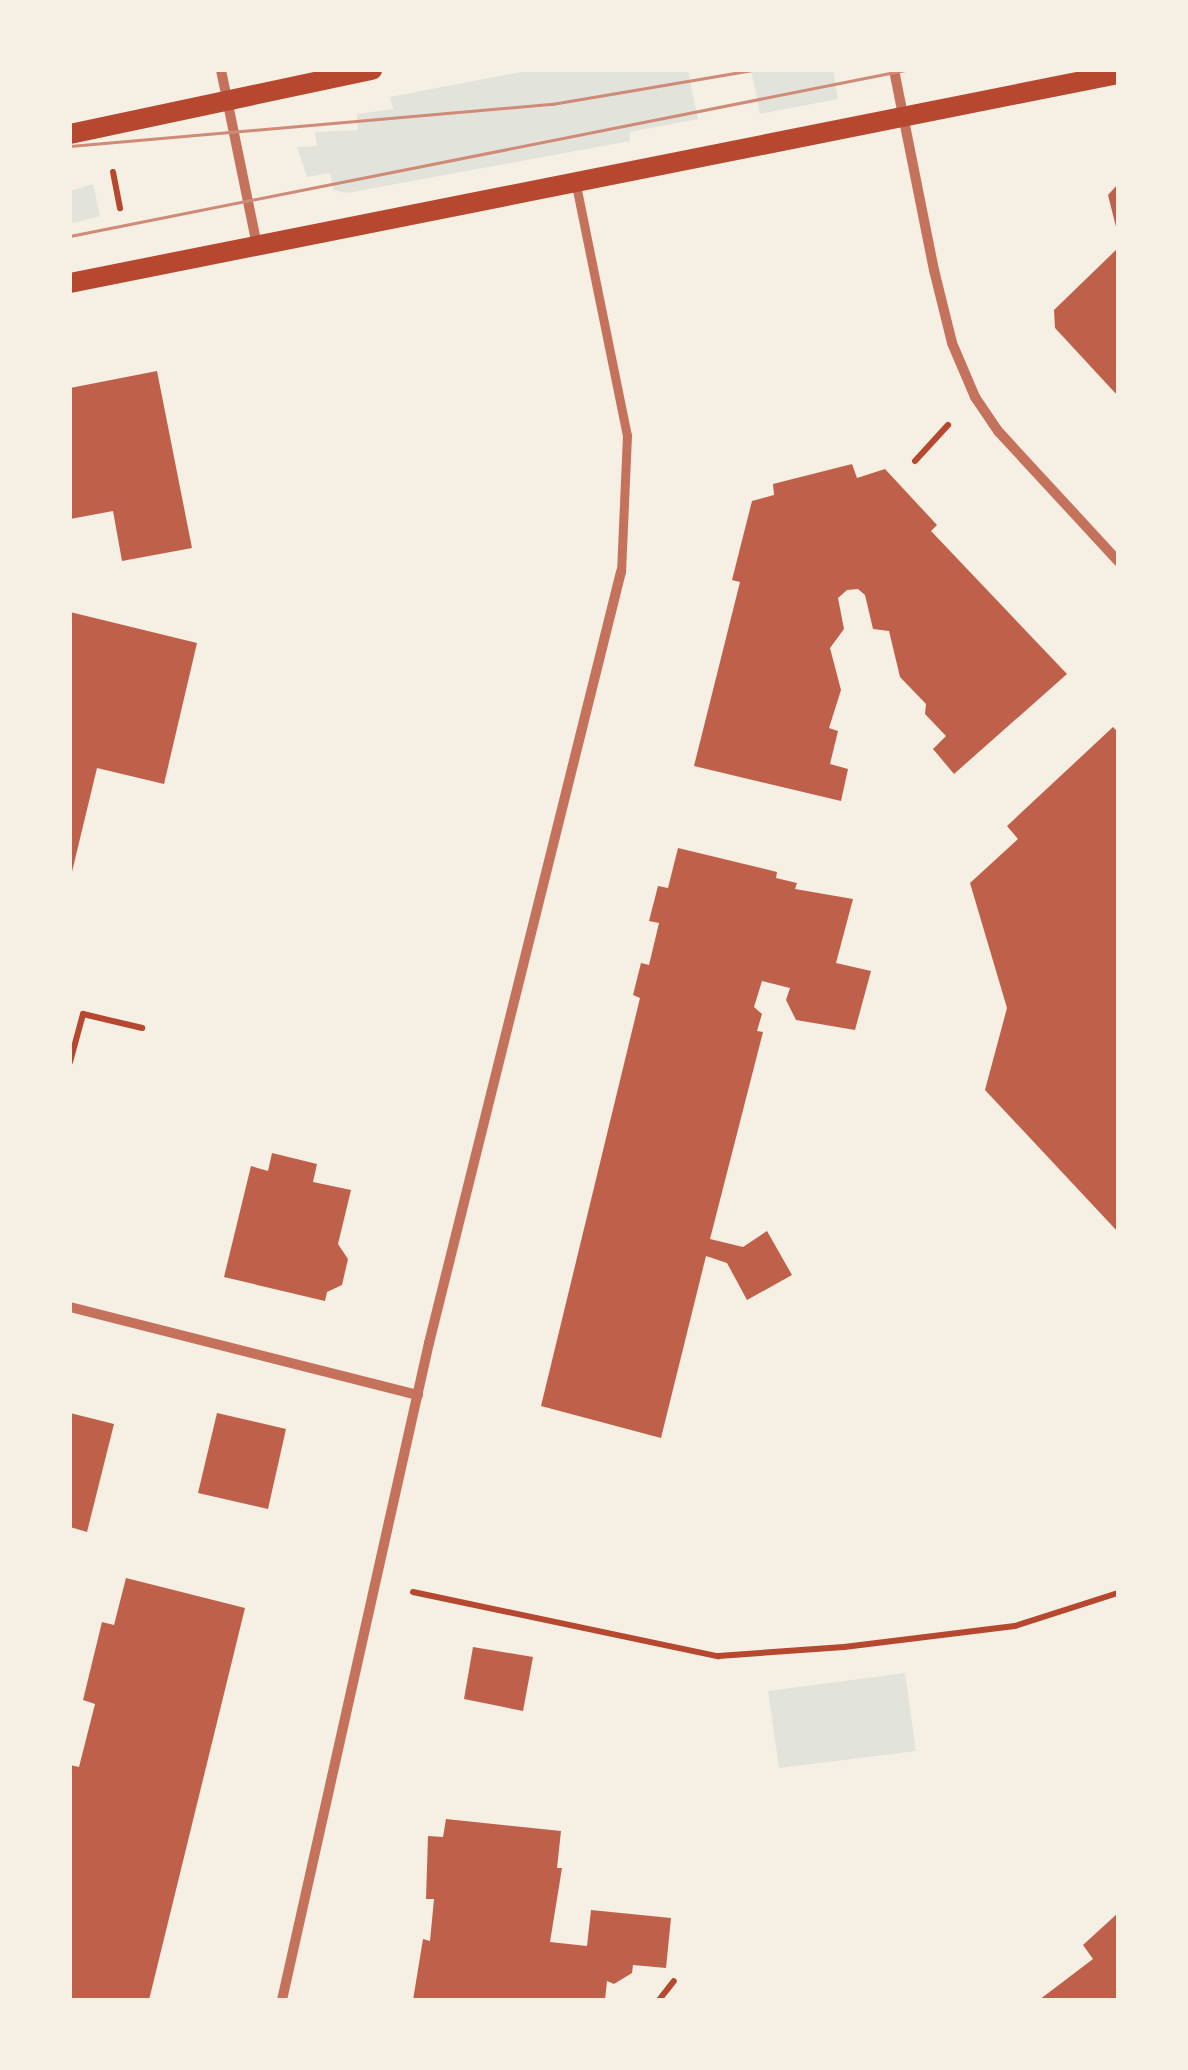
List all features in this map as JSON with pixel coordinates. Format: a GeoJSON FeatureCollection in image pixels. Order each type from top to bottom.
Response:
{"type":"FeatureCollection","features":[{"type":"Feature","properties":{"kind":"main road"},"geometry":{"type":"LineString","coordinates":[[70,134],[372,70]]}},
{"type":"Feature","properties":{"kind":"main road"},"geometry":{"type":"LineString","coordinates":[[70,283],[1118,74]]}},
{"type":"Feature","properties":{"kind":"street"},"geometry":{"type":"LineString","coordinates":[[221,70],[257,247]]}},
{"type":"Feature","properties":{"kind":"street"},"geometry":{"type":"LineString","coordinates":[[894,70],[948,324],[974,397],[998,431],[1118,561]]}},
{"type":"Feature","properties":{"kind":"street"},"geometry":{"type":"LineString","coordinates":[[282,2000],[418,1395],[621,572],[627,436],[576,182]]}},
{"type":"Feature","properties":{"kind":"street"},"geometry":{"type":"LineString","coordinates":[[70,1307],[418,1395]]}},
{"type":"Feature","properties":{"kind":"path"},"geometry":{"type":"LineString","coordinates":[[113,172],[120,208]]}},
{"type":"Feature","properties":{"kind":"path"},"geometry":{"type":"LineString","coordinates":[[70,1062],[83,1014],[142,1028]]}},
{"type":"Feature","properties":{"kind":"path"},"geometry":{"type":"LineString","coordinates":[[374,1584],[718,1656],[844,1648],[1015,1626],[1118,1593]]}},
{"type":"Feature","properties":{"kind":"path"},"geometry":{"type":"LineString","coordinates":[[659,2000],[674,1981]]}},
{"type":"Feature","properties":{"kind":"shaded area"},"geometry":{"type":"Polygon","coordinates":[[[531,70],[688,70],[698,119],[630,132],[630,141],[347,193],[333,190],[330,173],[307,177],[297,147],[317,146],[315,132],[358,130],[357,114],[393,109],[390,97],[531,70]]]}},
{"type":"Feature","properties":{"kind":"shaded area"},"geometry":{"type":"Polygon","coordinates":[[[751,70],[833,70],[838,99],[760,114],[751,70]]]}},
{"type":"Feature","properties":{"kind":"shaded area"},"geometry":{"type":"Polygon","coordinates":[[[93,184],[100,216],[70,224],[70,191],[93,184]]]}},
{"type":"Feature","properties":{"kind":"shaded area"},"geometry":{"type":"Polygon","coordinates":[[[905,1673],[916,1751],[779,1768],[768,1691],[905,1673]]]}},
{"type":"Feature","properties":{"kind":"building"},"geometry":{"type":"Polygon","coordinates":[[[1118,184],[1118,235],[1108,195],[1118,184]]]}},
{"type":"Feature","properties":{"kind":"building"},"geometry":{"type":"Polygon","coordinates":[[[1118,248],[1118,396],[1055,328],[1054,310],[1118,248]]]}},
{"type":"Feature","properties":{"kind":"building"},"geometry":{"type":"Polygon","coordinates":[[[157,371],[192,548],[122,561],[113,511],[70,519],[70,388],[157,371]]]}},
{"type":"Feature","properties":{"kind":"building"},"geometry":{"type":"Polygon","coordinates":[[[852,464],[857,478],[885,469],[937,525],[931,531],[1067,674],[954,774],[933,749],[946,736],[925,714],[926,704],[900,677],[889,631],[873,629],[865,595],[858,589],[847,590],[838,598],[844,629],[830,648],[841,690],[829,728],[838,731],[830,764],[848,769],[841,801],[694,766],[740,582],[732,580],[752,501],[774,495],[773,484],[852,464]]]}},
{"type":"Feature","properties":{"kind":"building"},"geometry":{"type":"Polygon","coordinates":[[[70,612],[197,643],[164,784],[97,768],[71,876],[70,612]]]}},
{"type":"Feature","properties":{"kind":"building"},"geometry":{"type":"Polygon","coordinates":[[[1113,727],[1118,732],[1118,1232],[985,1090],[1007,1008],[970,883],[1018,839],[1007,826],[1113,727]]]}},
{"type":"Feature","properties":{"kind":"building"},"geometry":{"type":"Polygon","coordinates":[[[678,848],[777,872],[776,878],[797,883],[795,889],[853,899],[836,963],[871,971],[855,1030],[796,1020],[786,1000],[790,988],[762,981],[754,1007],[762,1014],[757,1031],[763,1032],[710,1239],[743,1247],[767,1231],[792,1275],[747,1300],[727,1263],[706,1256],[661,1438],[541,1406],[640,998],[633,995],[641,963],[649,965],[659,923],[649,921],[658,886],[668,888],[678,848]]]}},
{"type":"Feature","properties":{"kind":"building"},"geometry":{"type":"Polygon","coordinates":[[[272,1153],[317,1164],[313,1182],[351,1190],[338,1244],[348,1259],[342,1285],[327,1292],[325,1301],[224,1277],[251,1166],[268,1171],[272,1153]]]}},
{"type":"Feature","properties":{"kind":"building"},"geometry":{"type":"Polygon","coordinates":[[[70,1413],[114,1424],[87,1532],[70,1527],[70,1413]]]}},
{"type":"Feature","properties":{"kind":"building"},"geometry":{"type":"Polygon","coordinates":[[[217,1413],[286,1429],[268,1509],[198,1493],[217,1413]]]}},
{"type":"Feature","properties":{"kind":"building"},"geometry":{"type":"Polygon","coordinates":[[[126,1578],[245,1608],[149,2000],[70,2000],[70,1765],[79,1767],[95,1704],[83,1700],[102,1622],[114,1625],[126,1578]]]}},
{"type":"Feature","properties":{"kind":"building"},"geometry":{"type":"Polygon","coordinates":[[[473,1647],[533,1657],[523,1711],[464,1699],[473,1647]]]}},
{"type":"Feature","properties":{"kind":"building"},"geometry":{"type":"Polygon","coordinates":[[[446,1819],[561,1831],[557,1868],[562,1868],[550,1942],[587,1946],[591,1910],[671,1918],[666,1968],[633,1965],[632,1973],[614,1984],[607,1981],[605,2000],[413,2000],[423,1939],[430,1941],[434,1899],[426,1899],[428,1836],[443,1837],[446,1819]]]}},
{"type":"Feature","properties":{"kind":"building"},"geometry":{"type":"Polygon","coordinates":[[[1118,1913],[1118,2000],[1039,2000],[1093,1959],[1083,1945],[1118,1913]]]}},
{"type":"Feature","properties":{"kind":"tram line"},"geometry":{"type":"LineString","coordinates":[[70,146],[552,104],[752,70]]}},
{"type":"Feature","properties":{"kind":"tram line"},"geometry":{"type":"LineString","coordinates":[[70,236],[905,70]]}}]}
